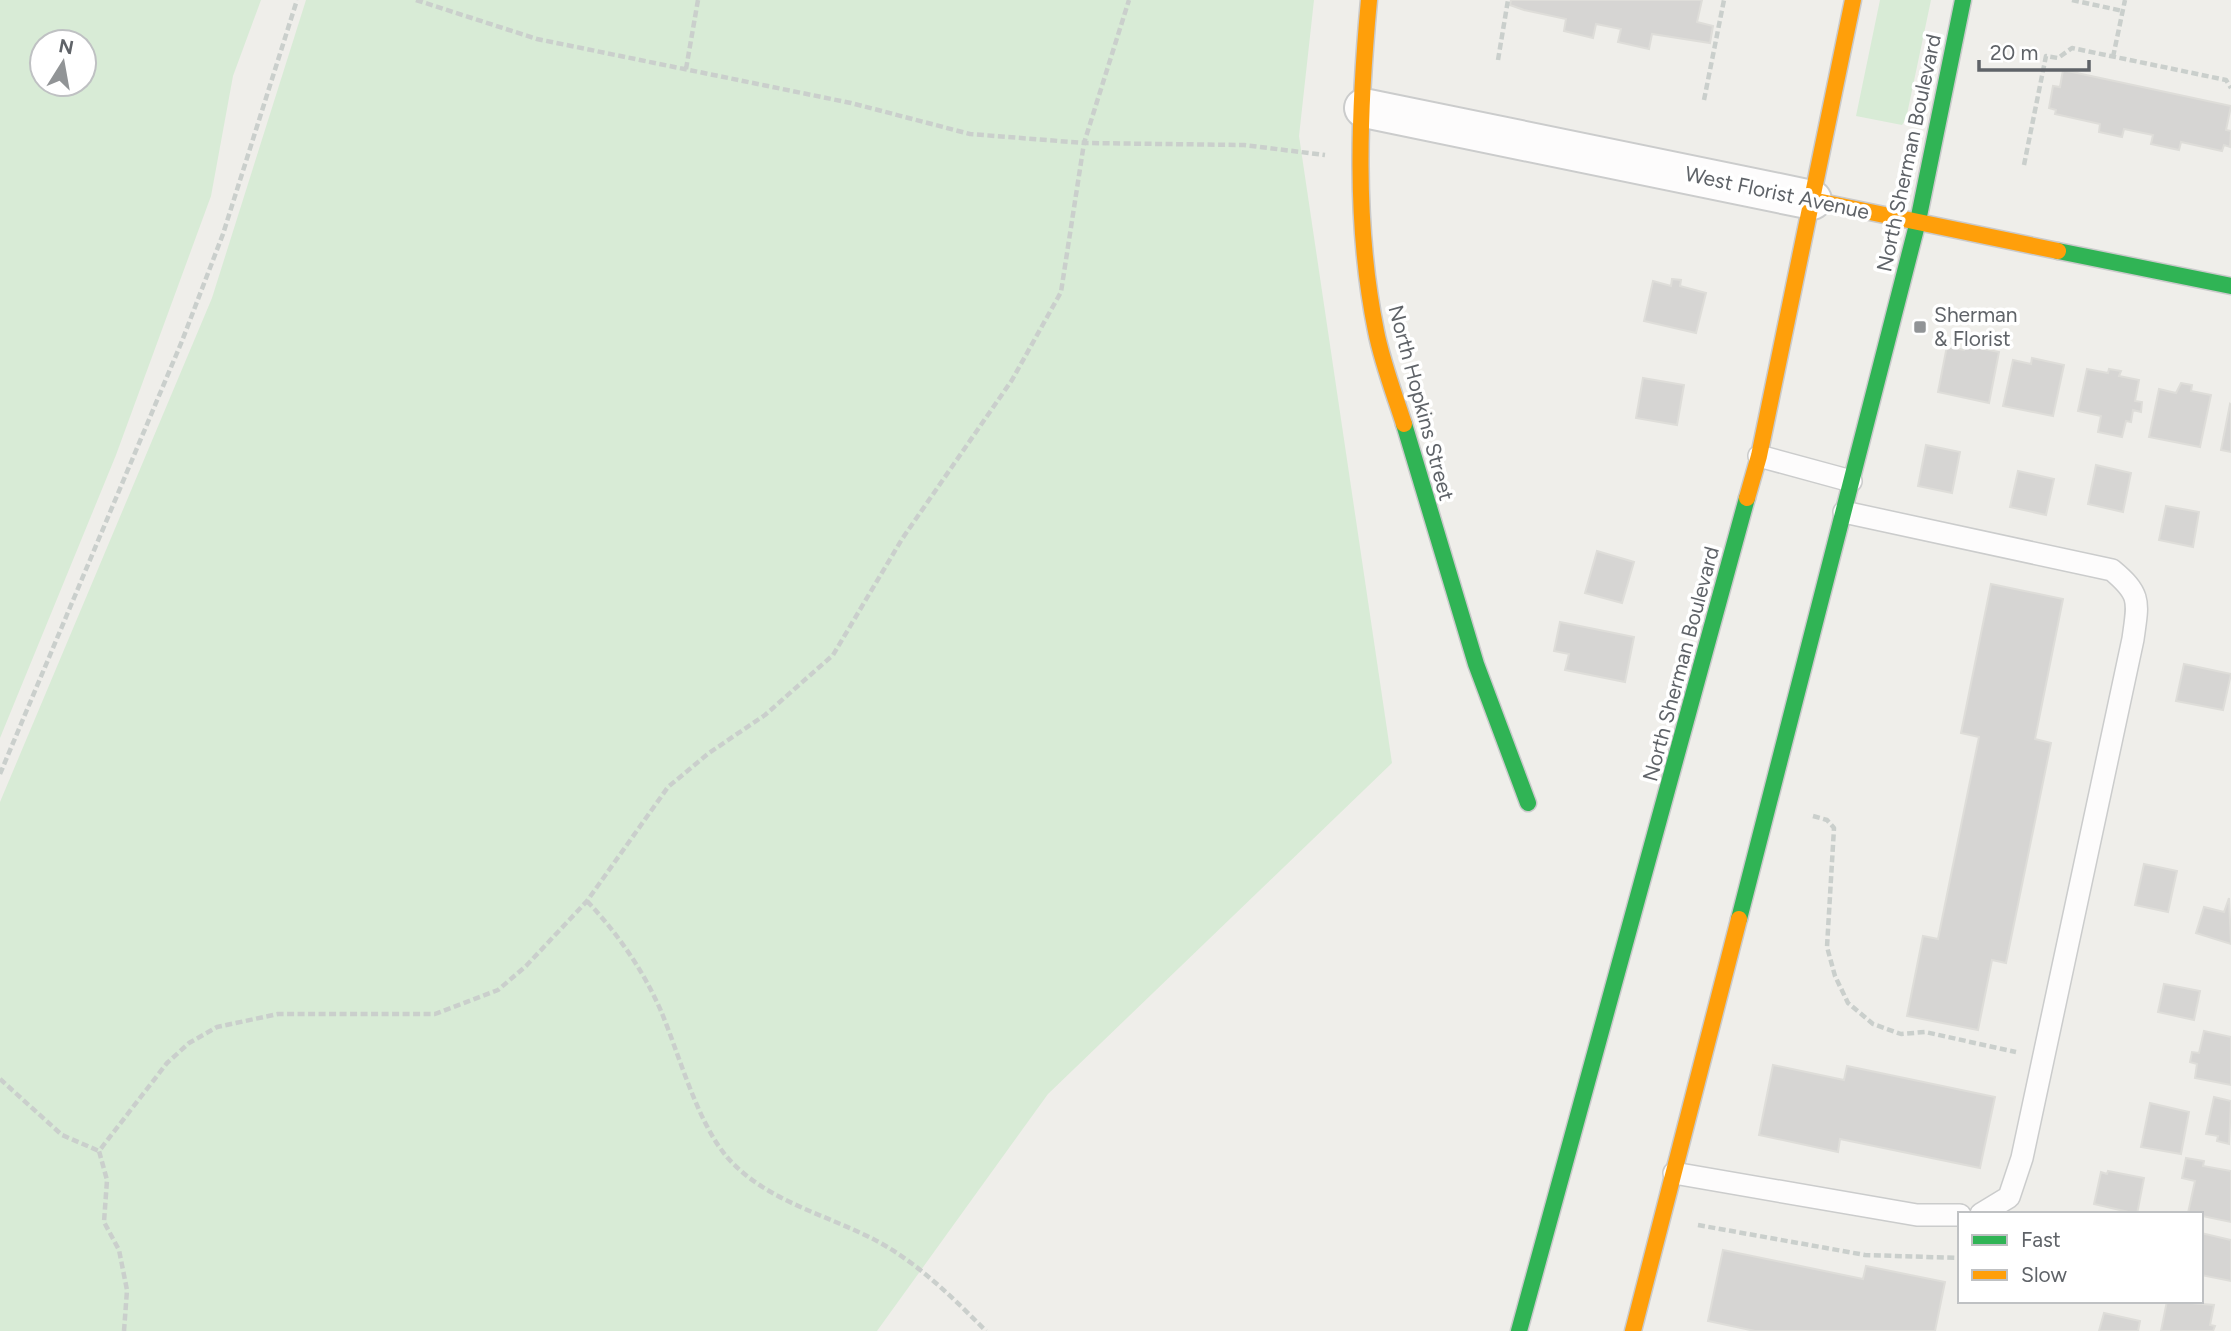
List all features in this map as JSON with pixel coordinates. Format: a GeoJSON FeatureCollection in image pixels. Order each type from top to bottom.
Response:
{"type":"FeatureCollection","features":[{"type":"Feature","properties":{"kind":"main road","name":"North Hopkins Street"},"geometry":{"type":"LineString","coordinates":[[1369,0],[1363,159],[1367,275],[1376,332],[1476,664],[1528,803]]}},
{"type":"Feature","properties":{"kind":"main road","name":"North Sherman Boulevard"},"geometry":{"type":"LineString","coordinates":[[1519,1331],[1759,456],[1853,0]]}},
{"type":"Feature","properties":{"kind":"main road","name":"North Sherman Boulevard"},"geometry":{"type":"LineString","coordinates":[[1633,1331],[1918,221],[1963,0]]}},
{"type":"Feature","properties":{"kind":"main road","name":"West Florist Avenue"},"geometry":{"type":"LineString","coordinates":[[1812,200],[2231,286]]}},
{"type":"Feature","properties":{"kind":"street","name":"West Florist Avenue"},"geometry":{"type":"LineString","coordinates":[[1364,107],[1812,200]]}},
{"type":"Feature","properties":{"kind":"lane"},"geometry":{"type":"LineString","coordinates":[[1759,456],[1851,481]]}},
{"type":"Feature","properties":{"kind":"lane"},"geometry":{"type":"LineString","coordinates":[[1844,512],[2112,570],[2133,587],[2137,609],[2133,639],[2022,1158],[2009,1197],[1984,1212]]}},
{"type":"Feature","properties":{"kind":"lane"},"geometry":{"type":"LineString","coordinates":[[1674,1173],[1917,1215],[1958,1215]]}},
{"type":"Feature","properties":{"kind":"path"},"geometry":{"type":"LineString","coordinates":[[0,774],[182,341],[223,234],[297,0]]}},
{"type":"Feature","properties":{"kind":"path"},"geometry":{"type":"LineString","coordinates":[[416,0],[537,39],[851,103],[970,134],[1084,143],[1244,145],[1363,159]]}},
{"type":"Feature","properties":{"kind":"path"},"geometry":{"type":"LineString","coordinates":[[686,69],[698,0]]}},
{"type":"Feature","properties":{"kind":"path"},"geometry":{"type":"LineString","coordinates":[[99,1151],[167,1063],[188,1043],[217,1027],[278,1014],[435,1014],[470,1003],[498,990],[526,966],[587,901],[668,787],[709,753],[765,715],[833,655],[902,539],[1012,380],[1062,292],[1084,143],[1129,0]]}},
{"type":"Feature","properties":{"kind":"path"},"geometry":{"type":"LineString","coordinates":[[1498,60],[1508,0]]}},
{"type":"Feature","properties":{"kind":"path"},"geometry":{"type":"LineString","coordinates":[[1703,100],[1724,0]]}},
{"type":"Feature","properties":{"kind":"path"},"geometry":{"type":"LineString","coordinates":[[2073,0],[2123,11]]}},
{"type":"Feature","properties":{"kind":"path"},"geometry":{"type":"LineString","coordinates":[[2113,57],[2125,0]]}},
{"type":"Feature","properties":{"kind":"path"},"geometry":{"type":"LineString","coordinates":[[2024,165],[2046,56],[2058,58],[2072,48],[2226,80],[2231,88]]}},
{"type":"Feature","properties":{"kind":"path"},"geometry":{"type":"LineString","coordinates":[[1813,816],[1827,820],[1834,828],[1828,947],[1835,976],[1848,1003],[1873,1024],[1901,1034],[1925,1032],[2016,1052]]}},
{"type":"Feature","properties":{"kind":"path"},"geometry":{"type":"LineString","coordinates":[[587,901],[618,934],[642,973],[661,1011],[680,1066],[727,1156],[784,1201],[843,1224],[886,1246],[922,1272],[986,1331]]}},
{"type":"Feature","properties":{"kind":"path"},"geometry":{"type":"LineString","coordinates":[[2013,1065],[2019,1039]]}},
{"type":"Feature","properties":{"kind":"path"},"geometry":{"type":"LineString","coordinates":[[0,1079],[62,1135],[99,1151]]}},
{"type":"Feature","properties":{"kind":"path"},"geometry":{"type":"LineString","coordinates":[[99,1151],[107,1180],[104,1222],[119,1250],[127,1290],[124,1331]]}},
{"type":"Feature","properties":{"kind":"path"},"geometry":{"type":"LineString","coordinates":[[1694,1224],[1866,1255],[1958,1258]]}},
{"type":"Feature","properties":{"kind":"green space"},"geometry":{"type":"Polygon","coordinates":[[[0,0],[261,0],[233,76],[211,196],[116,455],[0,738],[0,0]]]}},
{"type":"Feature","properties":{"kind":"green space"},"geometry":{"type":"Polygon","coordinates":[[[306,0],[1314,0],[1299,136],[1392,763],[1048,1094],[877,1331],[0,1331],[0,802],[212,298],[306,0]]]}},
{"type":"Feature","properties":{"kind":"green space"},"geometry":{"type":"Polygon","coordinates":[[[1880,0],[1931,0],[1906,119],[1902,125],[1856,116],[1880,0]]]}},
{"type":"Feature","properties":{"kind":"building"},"geometry":{"type":"Polygon","coordinates":[[[1511,0],[1702,0],[1697,22],[1713,26],[1710,43],[1652,34],[1649,49],[1618,42],[1621,29],[1596,24],[1593,38],[1564,31],[1566,19],[1524,10],[1510,5],[1511,0]]]}},
{"type":"Feature","properties":{"kind":"building"},"geometry":{"type":"Polygon","coordinates":[[[2063,70],[2231,106],[2226,130],[2231,131],[2230,147],[2224,145],[2222,151],[2181,142],[2179,150],[2151,144],[2153,135],[2124,129],[2122,137],[2099,132],[2100,124],[2055,114],[2056,110],[2049,108],[2053,86],[2060,87],[2063,70]]]}},
{"type":"Feature","properties":{"kind":"building"},"geometry":{"type":"Polygon","coordinates":[[[1672,279],[1681,280],[1680,286],[1706,293],[1696,333],[1644,321],[1653,281],[1671,286],[1672,279]]]}},
{"type":"Feature","properties":{"kind":"building"},"geometry":{"type":"Polygon","coordinates":[[[1969,341],[1980,343],[1979,348],[1999,352],[1989,403],[1938,392],[1947,346],[1964,350],[1969,341]]]}},
{"type":"Feature","properties":{"kind":"building"},"geometry":{"type":"Polygon","coordinates":[[[2032,358],[2064,365],[2053,416],[2003,406],[2013,360],[2031,364],[2032,358]]]}},
{"type":"Feature","properties":{"kind":"building"},"geometry":{"type":"Polygon","coordinates":[[[2087,369],[2108,373],[2109,369],[2121,371],[2119,376],[2139,380],[2135,401],[2142,402],[2141,412],[2133,410],[2131,422],[2126,421],[2122,437],[2098,432],[2101,416],[2078,411],[2087,369]]]}},
{"type":"Feature","properties":{"kind":"building"},"geometry":{"type":"Polygon","coordinates":[[[1643,378],[1684,385],[1677,425],[1636,418],[1643,378]]]}},
{"type":"Feature","properties":{"kind":"building"},"geometry":{"type":"Polygon","coordinates":[[[2181,383],[2192,385],[2191,391],[2211,395],[2200,447],[2149,437],[2159,389],[2176,393],[2181,383]]]}},
{"type":"Feature","properties":{"kind":"building"},"geometry":{"type":"Polygon","coordinates":[[[2231,405],[2231,452],[2221,450],[2231,405]]]}},
{"type":"Feature","properties":{"kind":"building"},"geometry":{"type":"Polygon","coordinates":[[[1926,445],[1960,452],[1952,493],[1918,486],[1926,445]]]}},
{"type":"Feature","properties":{"kind":"building"},"geometry":{"type":"Polygon","coordinates":[[[2096,465],[2131,473],[2123,512],[2088,504],[2096,465]]]}},
{"type":"Feature","properties":{"kind":"building"},"geometry":{"type":"Polygon","coordinates":[[[2018,471],[2054,479],[2046,515],[2010,507],[2018,471]]]}},
{"type":"Feature","properties":{"kind":"building"},"geometry":{"type":"Polygon","coordinates":[[[2166,506],[2199,512],[2193,547],[2159,540],[2166,506]]]}},
{"type":"Feature","properties":{"kind":"building"},"geometry":{"type":"Polygon","coordinates":[[[1597,551],[1634,562],[1622,603],[1585,593],[1597,551]]]}},
{"type":"Feature","properties":{"kind":"building"},"geometry":{"type":"Polygon","coordinates":[[[1991,584],[2063,599],[2035,739],[2051,743],[2006,963],[1992,960],[1978,1030],[1907,1016],[1923,936],[1938,939],[1979,737],[1961,733],[1991,584]]]}},
{"type":"Feature","properties":{"kind":"building"},"geometry":{"type":"Polygon","coordinates":[[[1560,622],[1634,637],[1625,682],[1565,670],[1569,654],[1554,651],[1560,622]]]}},
{"type":"Feature","properties":{"kind":"building"},"geometry":{"type":"Polygon","coordinates":[[[2184,664],[2231,674],[2223,710],[2176,701],[2184,664]]]}},
{"type":"Feature","properties":{"kind":"building"},"geometry":{"type":"Polygon","coordinates":[[[2144,864],[2177,871],[2168,912],[2135,905],[2144,864]]]}},
{"type":"Feature","properties":{"kind":"building"},"geometry":{"type":"Polygon","coordinates":[[[2229,898],[2231,944],[2196,933],[2204,907],[2224,912],[2229,898]]]}},
{"type":"Feature","properties":{"kind":"building"},"geometry":{"type":"Polygon","coordinates":[[[2164,984],[2200,991],[2194,1020],[2158,1012],[2164,984]]]}},
{"type":"Feature","properties":{"kind":"building"},"geometry":{"type":"Polygon","coordinates":[[[2204,1031],[2231,1037],[2231,1085],[2195,1078],[2197,1064],[2190,1062],[2192,1052],[2199,1053],[2204,1031]]]}},
{"type":"Feature","properties":{"kind":"building"},"geometry":{"type":"Polygon","coordinates":[[[1773,1065],[1844,1080],[1847,1066],[1995,1097],[1980,1168],[1840,1139],[1838,1152],[1759,1135],[1773,1065]]]}},
{"type":"Feature","properties":{"kind":"building"},"geometry":{"type":"Polygon","coordinates":[[[2214,1097],[2231,1101],[2229,1144],[2217,1141],[2218,1136],[2206,1134],[2214,1097]]]}},
{"type":"Feature","properties":{"kind":"building"},"geometry":{"type":"Polygon","coordinates":[[[2150,1103],[2189,1112],[2181,1154],[2141,1147],[2150,1103]]]}},
{"type":"Feature","properties":{"kind":"building"},"geometry":{"type":"Polygon","coordinates":[[[2186,1158],[2204,1161],[2203,1166],[2231,1171],[2231,1222],[2203,1216],[2203,1212],[2188,1212],[2195,1181],[2182,1178],[2186,1158]]]}},
{"type":"Feature","properties":{"kind":"building"},"geometry":{"type":"Polygon","coordinates":[[[2108,1171],[2144,1178],[2137,1212],[2094,1204],[2101,1172],[2107,1174],[2108,1171]]]}},
{"type":"Feature","properties":{"kind":"building"},"geometry":{"type":"Polygon","coordinates":[[[2203,1233],[2231,1240],[2231,1281],[2203,1275],[2203,1233]]]}},
{"type":"Feature","properties":{"kind":"building"},"geometry":{"type":"Polygon","coordinates":[[[1723,1250],[1863,1279],[1866,1266],[1945,1282],[1935,1331],[1755,1331],[1708,1321],[1723,1250]]]}},
{"type":"Feature","properties":{"kind":"building"},"geometry":{"type":"Polygon","coordinates":[[[2167,1303],[2214,1305],[2210,1325],[2215,1326],[2213,1331],[2161,1331],[2167,1303]]]}},
{"type":"Feature","properties":{"kind":"building"},"geometry":{"type":"Polygon","coordinates":[[[2104,1313],[2140,1321],[2138,1331],[2099,1331],[2104,1313]]]}},
{"type":"Feature","properties":{"kind":"traffic: fast"},"geometry":{"type":"LineString","coordinates":[[1739,919],[1918,221],[1963,0]]}},
{"type":"Feature","properties":{"kind":"traffic: fast"},"geometry":{"type":"LineString","coordinates":[[2058,251],[2231,286]]}},
{"type":"Feature","properties":{"kind":"traffic: fast"},"geometry":{"type":"LineString","coordinates":[[1404,424],[1476,664],[1528,803]]}},
{"type":"Feature","properties":{"kind":"traffic: fast"},"geometry":{"type":"LineString","coordinates":[[1519,1331],[1747,498]]}},
{"type":"Feature","properties":{"kind":"traffic: slow"},"geometry":{"type":"LineString","coordinates":[[1369,0],[1360,166],[1364,249],[1379,343],[1404,424]]}},
{"type":"Feature","properties":{"kind":"traffic: slow"},"geometry":{"type":"LineString","coordinates":[[1747,498],[1759,456],[1853,0]]}},
{"type":"Feature","properties":{"kind":"traffic: slow"},"geometry":{"type":"LineString","coordinates":[[1812,200],[2058,251]]}},
{"type":"Feature","properties":{"kind":"traffic: slow"},"geometry":{"type":"LineString","coordinates":[[1633,1331],[1739,919]]}},
{"type":"Feature","properties":{"kind":"place","name":"Sherman & Florist"},"geometry":{"type":"Point","coordinates":[1920,327]}}]}
